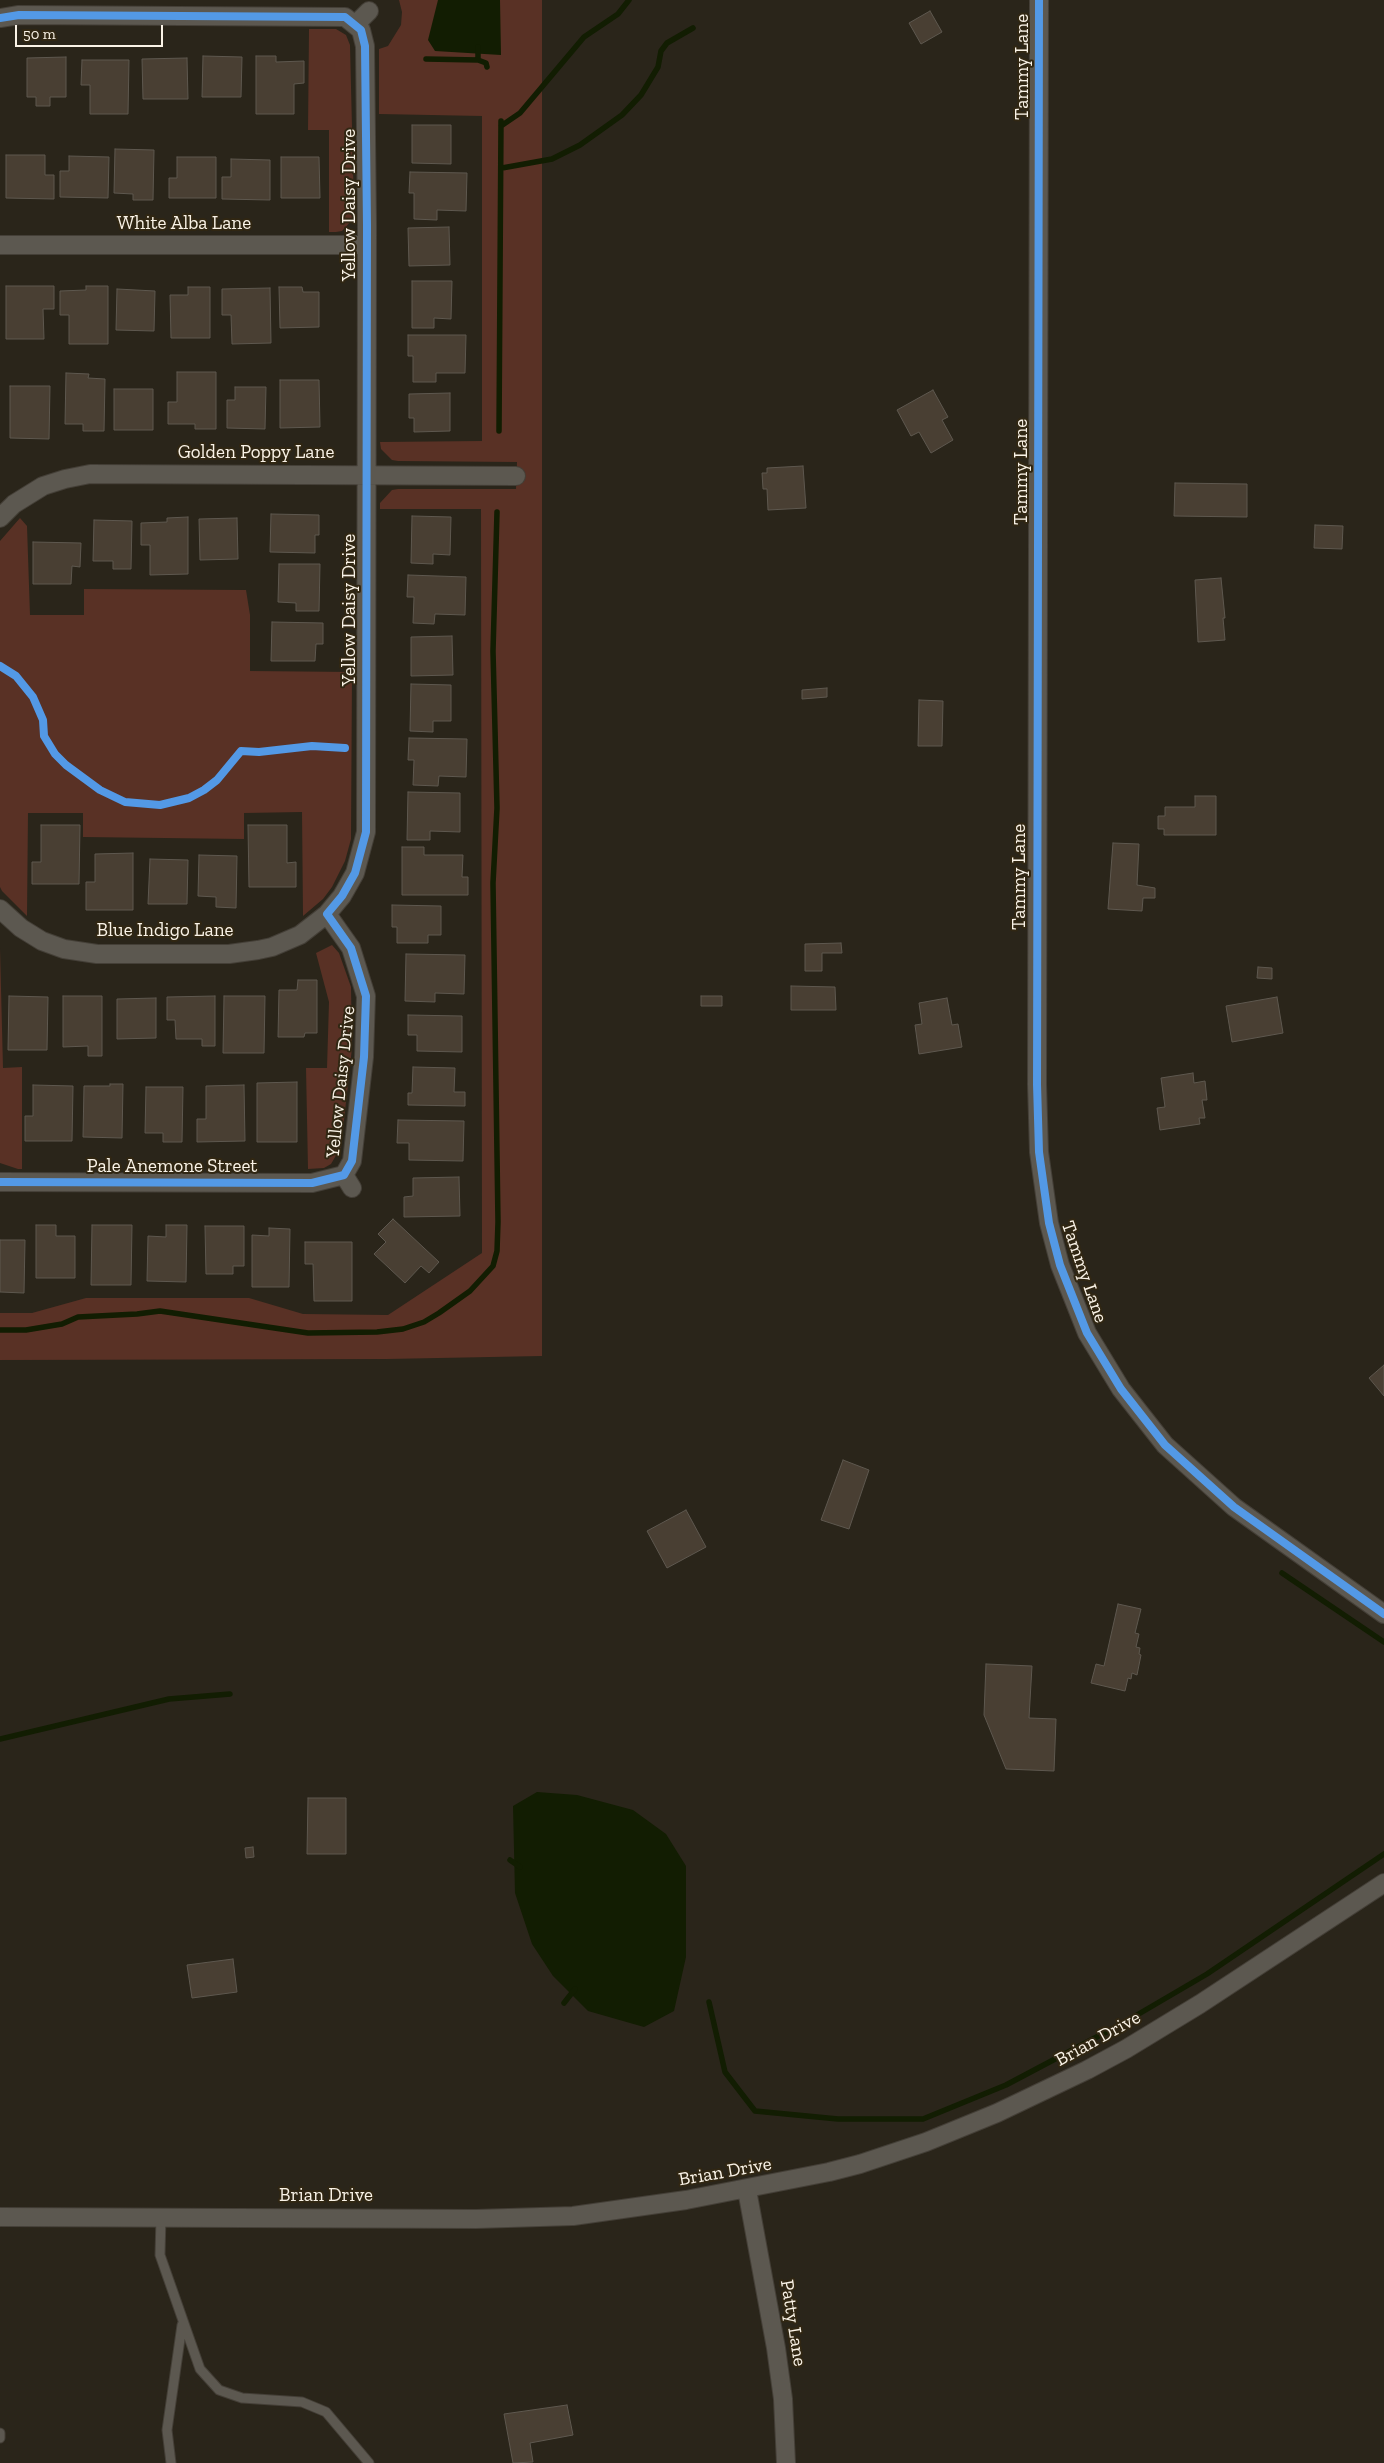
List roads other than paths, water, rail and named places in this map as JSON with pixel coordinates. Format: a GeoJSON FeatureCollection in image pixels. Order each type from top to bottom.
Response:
{"type":"FeatureCollection","features":[{"type":"Feature","properties":{"kind":"street","name":"Tammy Lane"},"geometry":{"type":"LineString","coordinates":[[1039,0],[1037,1084],[1039,1152],[1048,1223],[1060,1265],[1087,1333],[1120,1389],[1153,1431],[1182,1462],[1234,1507],[1384,1614]]}},
{"type":"Feature","properties":{"kind":"street"},"geometry":{"type":"LineString","coordinates":[[0,18],[14,15],[99,8],[336,15],[345,17],[356,24],[369,11]]}},
{"type":"Feature","properties":{"kind":"street","name":"Yellow Daisy Drive"},"geometry":{"type":"LineString","coordinates":[[348,1182],[348,1170],[354,1151],[366,1008],[364,984],[356,958],[346,937],[327,914],[342,896],[352,878],[359,862],[366,832],[366,54],[364,38],[356,24]]}},
{"type":"Feature","properties":{"kind":"street","name":"White Alba Lane"},"geometry":{"type":"LineString","coordinates":[[0,245],[367,246]]}},
{"type":"Feature","properties":{"kind":"street","name":"Golden Poppy Lane"},"geometry":{"type":"LineString","coordinates":[[2,512],[44,486],[65,478],[90,474],[516,476]]}},
{"type":"Feature","properties":{"kind":"street","name":"Blue Indigo Lane"},"geometry":{"type":"LineString","coordinates":[[1,913],[42,941],[64,949],[97,954],[229,954],[258,950],[293,938],[327,914]]}},
{"type":"Feature","properties":{"kind":"street","name":"Pale Anemone Street"},"geometry":{"type":"LineString","coordinates":[[0,1182],[348,1182]]}},
{"type":"Feature","properties":{"kind":"street","name":"Brian Drive"},"geometry":{"type":"LineString","coordinates":[[0,2217],[476,2218],[573,2216],[647,2207],[747,2190],[829,2172],[889,2155],[988,2117],[1126,2050],[1384,1883]]}},
{"type":"Feature","properties":{"kind":"street","name":"Patty Lane"},"geometry":{"type":"LineString","coordinates":[[747,2190],[776,2348],[783,2399],[786,2463]]}},
{"type":"Feature","properties":{"kind":"lane"},"geometry":{"type":"LineString","coordinates":[[161,2216],[160,2255],[200,2369],[219,2390],[242,2398],[302,2402],[326,2412],[369,2463]]}},
{"type":"Feature","properties":{"kind":"lane"},"geometry":{"type":"LineString","coordinates":[[171,2463],[167,2430],[181,2340],[182,2319]]}},
{"type":"Feature","properties":{"kind":"waterway"},"geometry":{"type":"LineString","coordinates":[[501,126],[520,113],[584,37],[618,14],[629,0]]}},
{"type":"Feature","properties":{"kind":"waterway"},"geometry":{"type":"LineString","coordinates":[[502,168],[552,159],[580,145],[622,115],[641,95],[658,67],[661,51],[667,43],[693,28]]}},
{"type":"Feature","properties":{"kind":"waterway"},"geometry":{"type":"LineString","coordinates":[[426,59],[478,60],[478,47]]}},
{"type":"Feature","properties":{"kind":"waterway"},"geometry":{"type":"LineString","coordinates":[[478,60],[486,63],[487,67]]}},
{"type":"Feature","properties":{"kind":"waterway"},"geometry":{"type":"LineString","coordinates":[[499,431],[501,121]]}},
{"type":"Feature","properties":{"kind":"waterway"},"geometry":{"type":"LineString","coordinates":[[0,1330],[26,1330],[62,1324],[78,1317],[160,1311],[308,1333],[377,1332],[403,1329],[424,1322],[439,1313],[470,1291],[493,1266],[497,1251],[498,1222],[493,883],[497,808],[493,651],[497,512]]}},
{"type":"Feature","properties":{"kind":"waterway"},"geometry":{"type":"LineString","coordinates":[[1282,1573],[1384,1642]]}},
{"type":"Feature","properties":{"kind":"waterway"},"geometry":{"type":"LineString","coordinates":[[0,1739],[169,1699],[230,1694]]}},
{"type":"Feature","properties":{"kind":"waterway"},"geometry":{"type":"LineString","coordinates":[[709,2002],[725,2072],[755,2111],[838,2119],[923,2119],[1006,2085],[1125,2022],[1207,1974],[1384,1854]]}},
{"type":"Feature","properties":{"kind":"waterway"},"geometry":{"type":"LineString","coordinates":[[510,1860],[520,1867]]}},
{"type":"Feature","properties":{"kind":"waterway"},"geometry":{"type":"LineString","coordinates":[[564,2003],[575,1989]]}}]}
